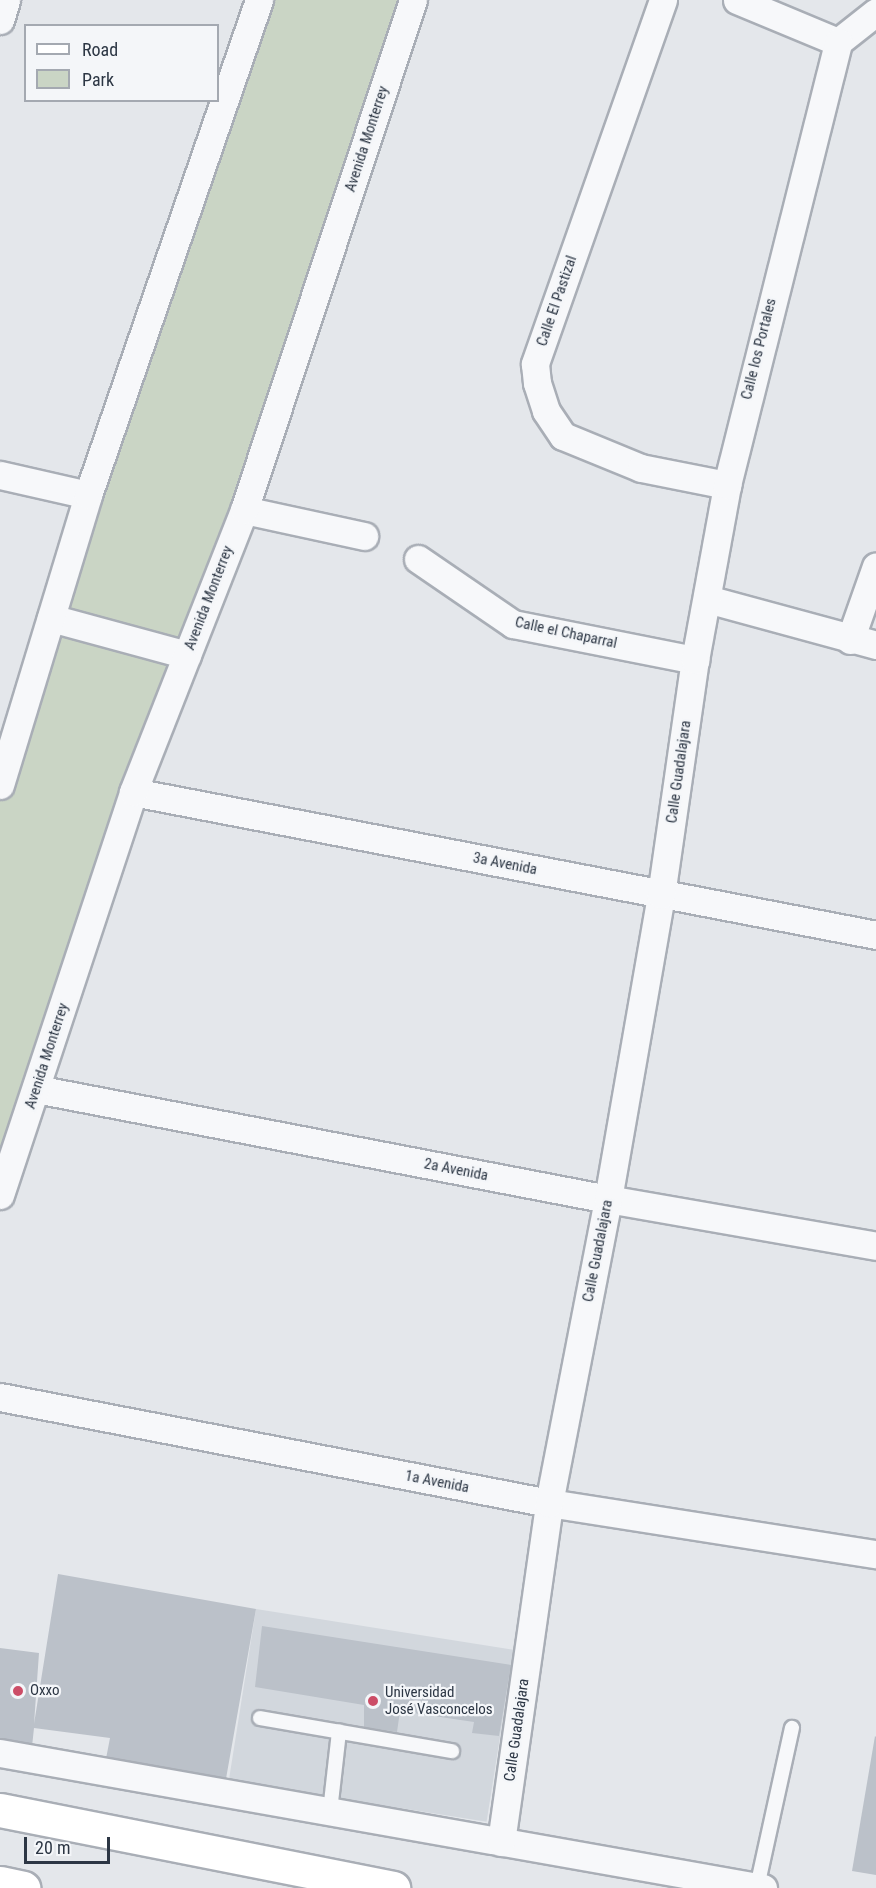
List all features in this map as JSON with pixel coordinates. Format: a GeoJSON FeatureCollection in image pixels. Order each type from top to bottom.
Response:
{"type":"FeatureCollection","features":[{"type":"Feature","properties":{"kind":"main road"},"geometry":{"type":"LineString","coordinates":[[0,1810],[393,1888]]}},
{"type":"Feature","properties":{"kind":"main road"},"geometry":{"type":"LineString","coordinates":[[0,1883],[23,1888]]}},
{"type":"Feature","properties":{"kind":"street"},"geometry":{"type":"LineString","coordinates":[[0,20],[6,0]]}},
{"type":"Feature","properties":{"kind":"street"},"geometry":{"type":"LineString","coordinates":[[0,785],[88,495],[259,0]]}},
{"type":"Feature","properties":{"kind":"street","name":"Avenida Monterrey"},"geometry":{"type":"LineString","coordinates":[[0,1195],[133,792],[244,510],[414,0]]}},
{"type":"Feature","properties":{"kind":"street","name":"Calle El Pastizal"},"geometry":{"type":"LineString","coordinates":[[663,0],[535,364],[537,383],[546,411],[563,436],[641,468],[727,486]]}},
{"type":"Feature","properties":{"kind":"street"},"geometry":{"type":"LineString","coordinates":[[737,0],[838,42],[876,12]]}},
{"type":"Feature","properties":{"kind":"street","name":"Calle los Portales"},"geometry":{"type":"LineString","coordinates":[[695,660],[727,486],[838,42]]}},
{"type":"Feature","properties":{"kind":"street"},"geometry":{"type":"LineString","coordinates":[[0,475],[88,495]]}},
{"type":"Feature","properties":{"kind":"street"},"geometry":{"type":"LineString","coordinates":[[244,510],[364,536]]}},
{"type":"Feature","properties":{"kind":"street","name":"Calle el Chaparral"},"geometry":{"type":"LineString","coordinates":[[418,559],[513,624],[695,660]]}},
{"type":"Feature","properties":{"kind":"street"},"geometry":{"type":"LineString","coordinates":[[707,599],[863,642],[876,566]]}},
{"type":"Feature","properties":{"kind":"street"},"geometry":{"type":"LineString","coordinates":[[51,618],[187,655]]}},
{"type":"Feature","properties":{"kind":"street","name":"Calle Guadalajara"},"geometry":{"type":"LineString","coordinates":[[501,1842],[549,1503],[608,1199],[661,895],[695,660]]}},
{"type":"Feature","properties":{"kind":"street","name":"3a Avenida"},"geometry":{"type":"LineString","coordinates":[[133,792],[876,935]]}},
{"type":"Feature","properties":{"kind":"street","name":"2a Avenida"},"geometry":{"type":"LineString","coordinates":[[36,1089],[608,1199],[876,1246]]}},
{"type":"Feature","properties":{"kind":"street","name":"1a Avenida"},"geometry":{"type":"LineString","coordinates":[[0,1398],[549,1503],[876,1554]]}},
{"type":"Feature","properties":{"kind":"street"},"geometry":{"type":"LineString","coordinates":[[0,1753],[760,1888]]}},
{"type":"Feature","properties":{"kind":"lane"},"geometry":{"type":"LineString","coordinates":[[260,1718],[452,1751]]}},
{"type":"Feature","properties":{"kind":"lane"},"geometry":{"type":"LineString","coordinates":[[760,1888],[792,1728]]}},
{"type":"Feature","properties":{"kind":"lane"},"geometry":{"type":"LineString","coordinates":[[330,1811],[339,1732]]}},
{"type":"Feature","properties":{"kind":"shaded area","name":"Universidad José Vasconcelos"},"geometry":{"type":"Polygon","coordinates":[[[256,1609],[514,1650],[487,1822],[229,1781],[256,1609]]]}},
{"type":"Feature","properties":{"kind":"green space"},"geometry":{"type":"Polygon","coordinates":[[[260,0],[411,0],[0,1197],[0,766],[260,0]]]}},
{"type":"Feature","properties":{"kind":"building"},"geometry":{"type":"Polygon","coordinates":[[[58,1574],[256,1609],[224,1790],[104,1769],[110,1738],[34,1728],[31,1756],[0,1751],[0,1648],[39,1653],[34,1724],[58,1574]]]}},
{"type":"Feature","properties":{"kind":"building"},"geometry":{"type":"Polygon","coordinates":[[[262,1626],[511,1665],[499,1736],[472,1733],[474,1722],[400,1711],[397,1732],[364,1727],[364,1705],[255,1687],[262,1626]]]}},
{"type":"Feature","properties":{"kind":"building"},"geometry":{"type":"Polygon","coordinates":[[[876,1737],[876,1875],[852,1871],[876,1737]]]}},
{"type":"Feature","properties":{"kind":"place","name":"Oxxo"},"geometry":{"type":"Point","coordinates":[18,1691]}},
{"type":"Feature","properties":{"kind":"place","name":"Universidad José Vasconcelos"},"geometry":{"type":"Point","coordinates":[373,1701]}}]}
